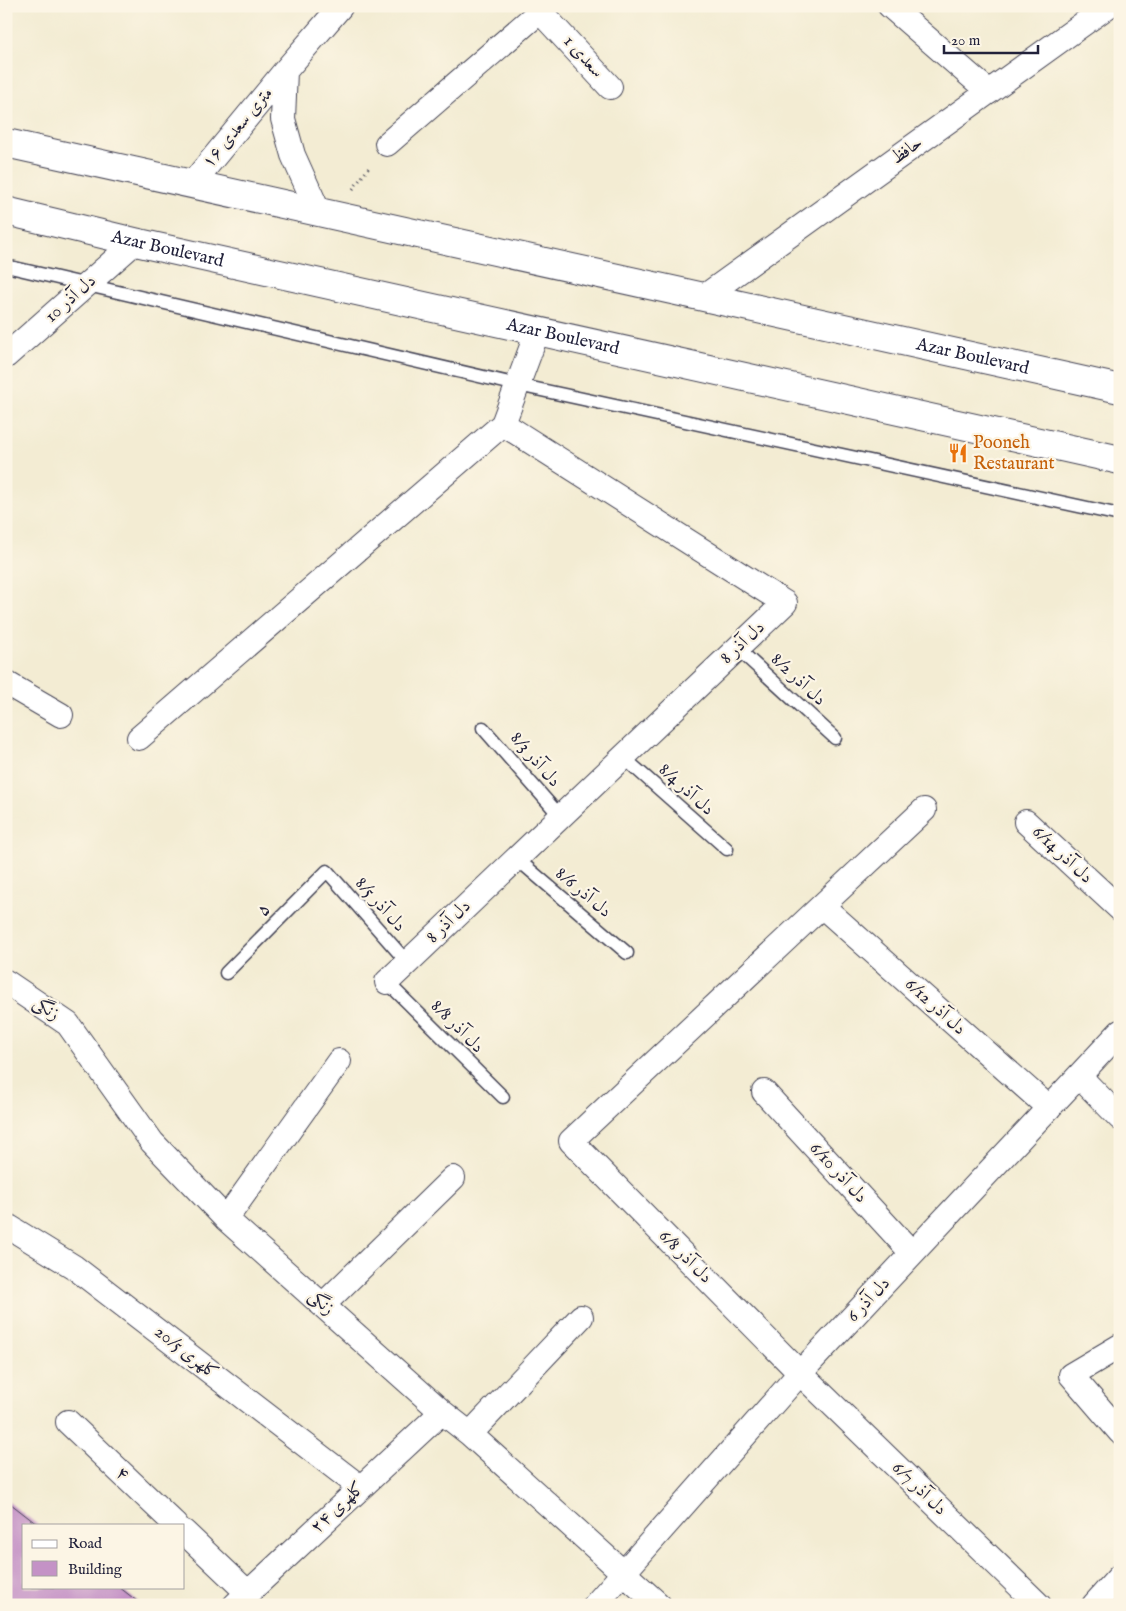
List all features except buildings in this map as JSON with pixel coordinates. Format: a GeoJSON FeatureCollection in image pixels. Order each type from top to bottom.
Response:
{"type":"FeatureCollection","features":[{"type":"Feature","properties":{"kind":"main road","name":"Azar Boulevard"},"geometry":{"type":"LineString","coordinates":[[6,143],[1120,389]]}},
{"type":"Feature","properties":{"kind":"main road","name":"Azar Boulevard"},"geometry":{"type":"LineString","coordinates":[[6,211],[135,242],[1120,460]]}},
{"type":"Feature","properties":{"kind":"street","name":"۱۶ متری سعدی"},"geometry":{"type":"LineString","coordinates":[[191,185],[285,70],[341,6]]}},
{"type":"Feature","properties":{"kind":"street"},"geometry":{"type":"LineString","coordinates":[[890,6],[989,92]]}},
{"type":"Feature","properties":{"kind":"street","name":"حافظ"},"geometry":{"type":"LineString","coordinates":[[705,296],[1108,6]]}},
{"type":"Feature","properties":{"kind":"street"},"geometry":{"type":"LineString","coordinates":[[387,144],[541,8]]}},
{"type":"Feature","properties":{"kind":"street","name":"سعدی 1"},"geometry":{"type":"LineString","coordinates":[[541,8],[610,87]]}},
{"type":"Feature","properties":{"kind":"street","name":"۱۶ متری سعدی"},"geometry":{"type":"LineString","coordinates":[[285,70],[283,119],[293,155],[326,214]]}},
{"type":"Feature","properties":{"kind":"street","name":"دل آذر 10"},"geometry":{"type":"LineString","coordinates":[[6,356],[135,242]]}},
{"type":"Feature","properties":{"kind":"street"},"geometry":{"type":"LineString","coordinates":[[139,738],[503,424],[538,330]]}},
{"type":"Feature","properties":{"kind":"street","name":"دل آذر 8"},"geometry":{"type":"LineString","coordinates":[[386,982],[786,603],[503,424]]}},
{"type":"Feature","properties":{"kind":"street"},"geometry":{"type":"LineString","coordinates":[[6,683],[61,715]]}},
{"type":"Feature","properties":{"kind":"street"},"geometry":{"type":"LineString","coordinates":[[822,906],[924,810]]}},
{"type":"Feature","properties":{"kind":"street","name":"دل آذر 6/14"},"geometry":{"type":"LineString","coordinates":[[1026,822],[1120,909]]}},
{"type":"Feature","properties":{"kind":"street","name":"دل آذر 6/12"},"geometry":{"type":"LineString","coordinates":[[822,906],[1048,1108]]}},
{"type":"Feature","properties":{"kind":"street","name":"دل آذر 6/8"},"geometry":{"type":"LineString","coordinates":[[800,1373],[571,1141],[822,906]]}},
{"type":"Feature","properties":{"kind":"street","name":"زنگی"},"geometry":{"type":"LineString","coordinates":[[6,982],[68,1024],[152,1142],[226,1219],[442,1412],[470,1434],[659,1605]]}},
{"type":"Feature","properties":{"kind":"street","name":"دل آذر 6"},"geometry":{"type":"LineString","coordinates":[[595,1605],[800,1373],[1120,1032]]}},
{"type":"Feature","properties":{"kind":"street"},"geometry":{"type":"LineString","coordinates":[[226,1219],[339,1061]]}},
{"type":"Feature","properties":{"kind":"street"},"geometry":{"type":"LineString","coordinates":[[1078,1076],[1120,1118]]}},
{"type":"Feature","properties":{"kind":"street","name":"دل آذر 6/10"},"geometry":{"type":"LineString","coordinates":[[764,1092],[912,1253]]}},
{"type":"Feature","properties":{"kind":"street"},"geometry":{"type":"LineString","coordinates":[[323,1305],[453,1178]]}},
{"type":"Feature","properties":{"kind":"street","name":"کلهری 20/5"},"geometry":{"type":"LineString","coordinates":[[6,1225],[74,1267],[360,1487]]}},
{"type":"Feature","properties":{"kind":"street"},"geometry":{"type":"LineString","coordinates":[[470,1434],[581,1317]]}},
{"type":"Feature","properties":{"kind":"street"},"geometry":{"type":"LineString","coordinates":[[1120,1346],[1070,1375],[1120,1432]]}},
{"type":"Feature","properties":{"kind":"street","name":"دل آذر 6/7"},"geometry":{"type":"LineString","coordinates":[[800,1373],[1038,1605]]}},
{"type":"Feature","properties":{"kind":"street","name":"کلهری ۲۴"},"geometry":{"type":"LineString","coordinates":[[242,1599],[442,1412]]}},
{"type":"Feature","properties":{"kind":"street","name":"۴"},"geometry":{"type":"LineString","coordinates":[[68,1422],[175,1524]]}},
{"type":"Feature","properties":{"kind":"street"},"geometry":{"type":"LineString","coordinates":[[185,1533],[242,1599]]}},
{"type":"Feature","properties":{"kind":"street"},"geometry":{"type":"LineString","coordinates":[[1094,1605],[1120,1576]]}},
{"type":"Feature","properties":{"kind":"lane"},"geometry":{"type":"LineString","coordinates":[[6,266],[518,385],[1120,515]]}},
{"type":"Feature","properties":{"kind":"lane","name":"دل آذر 8/2"},"geometry":{"type":"LineString","coordinates":[[737,648],[835,738]]}},
{"type":"Feature","properties":{"kind":"lane","name":"دل آذر 8/3"},"geometry":{"type":"LineString","coordinates":[[483,728],[560,816]]}},
{"type":"Feature","properties":{"kind":"lane","name":"دل آذر 8/4"},"geometry":{"type":"LineString","coordinates":[[623,757],[727,849]]}},
{"type":"Feature","properties":{"kind":"lane","name":"دل آذر 8/6"},"geometry":{"type":"LineString","coordinates":[[516,858],[627,954]]}},
{"type":"Feature","properties":{"kind":"lane","name":"دل آذر 8/5"},"geometry":{"type":"LineString","coordinates":[[327,871],[407,962]]}},
{"type":"Feature","properties":{"kind":"lane","name":"۵"},"geometry":{"type":"LineString","coordinates":[[226,973],[327,871]]}},
{"type":"Feature","properties":{"kind":"lane","name":"دل آذر 8/8"},"geometry":{"type":"LineString","coordinates":[[386,982],[503,1097]]}},
{"type":"Feature","properties":{"kind":"path"},"geometry":{"type":"LineString","coordinates":[[326,214],[387,144]]}},
{"type":"Feature","properties":{"kind":"place","name":"Pooneh Restaurant"},"geometry":{"type":"Point","coordinates":[958,453]}}]}
